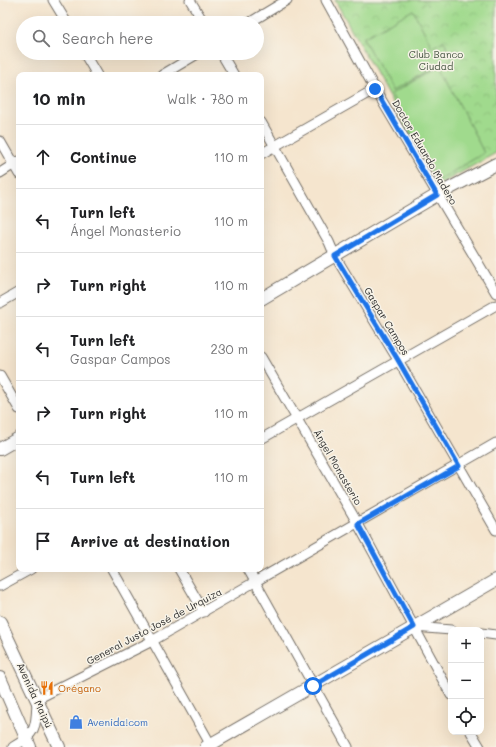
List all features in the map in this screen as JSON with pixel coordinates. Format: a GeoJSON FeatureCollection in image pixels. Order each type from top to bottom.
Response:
{"type":"FeatureCollection","features":[{"type":"Feature","properties":{"kind":"street"},"geometry":{"type":"LineString","coordinates":[[53,0],[63,16]]}},
{"type":"Feature","properties":{"kind":"street"},"geometry":{"type":"LineString","coordinates":[[190,0],[200,16]]}},
{"type":"Feature","properties":{"kind":"street"},"geometry":{"type":"LineString","coordinates":[[261,16],[287,0]]}},
{"type":"Feature","properties":{"kind":"street","name":"Doctor Eduardo Madero"},"geometry":{"type":"LineString","coordinates":[[326,0],[375,89],[496,293]]}},
{"type":"Feature","properties":{"kind":"street"},"geometry":{"type":"LineString","coordinates":[[88,60],[95,72]]}},
{"type":"Feature","properties":{"kind":"street"},"geometry":{"type":"LineString","coordinates":[[167,72],[187,60]]}},
{"type":"Feature","properties":{"kind":"street"},"geometry":{"type":"LineString","coordinates":[[225,60],[232,72]]}},
{"type":"Feature","properties":{"kind":"street"},"geometry":{"type":"LineString","coordinates":[[264,152],[375,89]]}},
{"type":"Feature","properties":{"kind":"street","name":"Gaspar Campos"},"geometry":{"type":"LineString","coordinates":[[264,127],[329,242],[335,256],[398,360],[496,530]]}},
{"type":"Feature","properties":{"kind":"street"},"geometry":{"type":"LineString","coordinates":[[0,141],[16,163],[0,172]]}},
{"type":"Feature","properties":{"kind":"street"},"geometry":{"type":"LineString","coordinates":[[264,297],[437,195],[496,164]]}},
{"type":"Feature","properties":{"kind":"street"},"geometry":{"type":"LineString","coordinates":[[0,303],[16,294]]}},
{"type":"Feature","properties":{"kind":"street"},"geometry":{"type":"LineString","coordinates":[[264,437],[496,305]]}},
{"type":"Feature","properties":{"kind":"street","name":"Ángel Monasterio"},"geometry":{"type":"LineString","coordinates":[[264,363],[358,524],[448,689]]}},
{"type":"Feature","properties":{"kind":"street"},"geometry":{"type":"LineString","coordinates":[[0,376],[16,405]]}},
{"type":"Feature","properties":{"kind":"street"},"geometry":{"type":"LineString","coordinates":[[0,449],[16,440]]}},
{"type":"Feature","properties":{"kind":"street","name":"General Justo José de Urquiza"},"geometry":{"type":"LineString","coordinates":[[37,699],[152,641],[204,612],[459,466],[496,443]]}},
{"type":"Feature","properties":{"kind":"street"},"geometry":{"type":"LineString","coordinates":[[0,586],[26,572]]}},
{"type":"Feature","properties":{"kind":"street"},"geometry":{"type":"LineString","coordinates":[[114,572],[210,746],[496,580]]}},
{"type":"Feature","properties":{"kind":"street"},"geometry":{"type":"LineString","coordinates":[[181,572],[204,612]]}},
{"type":"Feature","properties":{"kind":"street"},"geometry":{"type":"LineString","coordinates":[[250,572],[348,747]]}},
{"type":"Feature","properties":{"kind":"street","name":"Avenida Maipú"},"geometry":{"type":"LineString","coordinates":[[0,622],[59,747]]}},
{"type":"Feature","properties":{"kind":"street"},"geometry":{"type":"LineString","coordinates":[[414,627],[448,630]]}},
{"type":"Feature","properties":{"kind":"street"},"geometry":{"type":"LineString","coordinates":[[484,634],[496,635]]}},
{"type":"Feature","properties":{"kind":"street"},"geometry":{"type":"LineString","coordinates":[[0,678],[28,743]]}},
{"type":"Feature","properties":{"kind":"street"},"geometry":{"type":"LineString","coordinates":[[28,743],[36,720],[37,699]]}},
{"type":"Feature","properties":{"kind":"street"},"geometry":{"type":"LineString","coordinates":[[473,735],[480,747]]}},
{"type":"Feature","properties":{"kind":"street"},"geometry":{"type":"LineString","coordinates":[[13,747],[28,743]]}},
{"type":"Feature","properties":{"kind":"green space","name":"Club Banco Ciudad"},"geometry":{"type":"Polygon","coordinates":[[[335,0],[496,0],[496,153],[442,183],[439,184],[436,182],[335,0]]]}},
{"type":"Feature","properties":{"kind":"green space"},"geometry":{"type":"Polygon","coordinates":[[[413,10],[432,47],[444,41],[453,58],[392,91],[363,38],[413,10]]]}},
{"type":"Feature","properties":{"kind":"green space"},"geometry":{"type":"Polygon","coordinates":[[[440,66],[484,153],[437,181],[391,94],[440,66]]]}},
{"type":"Feature","properties":{"kind":"place","name":"Orégano"},"geometry":{"type":"Point","coordinates":[47,688]}},
{"type":"Feature","properties":{"kind":"place","name":"Avenida!com"},"geometry":{"type":"Point","coordinates":[76,722]}},
{"type":"Feature","properties":{"kind":"route"},"geometry":{"type":"LineString","coordinates":[[313,686],[414,627],[358,524],[459,466],[398,360],[335,256],[437,195],[375,89]]}}]}
